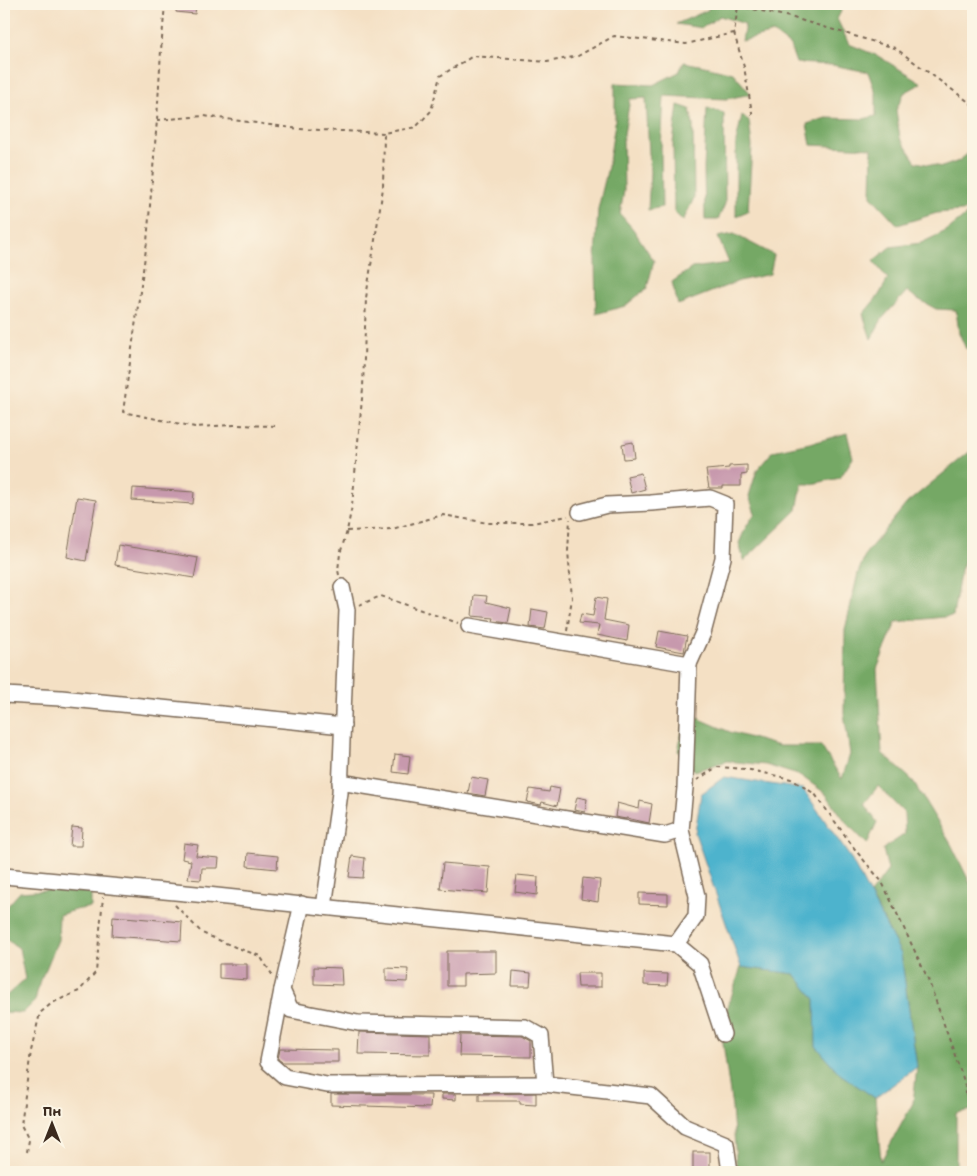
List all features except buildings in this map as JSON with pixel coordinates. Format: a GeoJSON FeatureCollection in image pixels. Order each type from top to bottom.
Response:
{"type":"FeatureCollection","features":[{"type":"Feature","properties":{"kind":"street"},"geometry":{"type":"LineString","coordinates":[[580,512],[607,505],[710,498],[725,504],[723,558],[704,633],[689,664],[681,830],[697,896],[696,916],[676,944]]}},
{"type":"Feature","properties":{"kind":"street"},"geometry":{"type":"LineString","coordinates":[[324,907],[340,793],[347,610],[342,587]]}},
{"type":"Feature","properties":{"kind":"street"},"geometry":{"type":"LineString","coordinates":[[469,626],[689,664]]}},
{"type":"Feature","properties":{"kind":"street"},"geometry":{"type":"LineString","coordinates":[[4,695],[70,699],[343,726]]}},
{"type":"Feature","properties":{"kind":"street"},"geometry":{"type":"LineString","coordinates":[[340,782],[665,835],[681,830]]}},
{"type":"Feature","properties":{"kind":"street"},"geometry":{"type":"LineString","coordinates":[[4,876],[302,904],[676,944],[700,964],[723,1034]]}},
{"type":"Feature","properties":{"kind":"street"},"geometry":{"type":"LineString","coordinates":[[302,904],[268,1062],[284,1077],[327,1085],[545,1084],[651,1096],[685,1127],[726,1144],[730,1172]]}},
{"type":"Feature","properties":{"kind":"street"},"geometry":{"type":"LineString","coordinates":[[282,990],[291,1010],[358,1023],[525,1027],[542,1036],[545,1084]]}},
{"type":"Feature","properties":{"kind":"path"},"geometry":{"type":"LineString","coordinates":[[165,4],[147,242],[123,412],[195,427],[234,425],[279,426]]}},
{"type":"Feature","properties":{"kind":"path"},"geometry":{"type":"LineString","coordinates":[[753,118],[744,67],[734,33],[738,5],[790,17],[894,48],[973,105]]}},
{"type":"Feature","properties":{"kind":"path"},"geometry":{"type":"LineString","coordinates":[[157,120],[204,116],[300,129],[384,133],[416,127],[431,111],[440,76],[473,56],[547,62],[578,56],[614,36],[686,44],[734,33]]}},
{"type":"Feature","properties":{"kind":"path"},"geometry":{"type":"LineString","coordinates":[[342,587],[338,570],[352,506],[363,388],[366,298],[383,188],[384,133]]}},
{"type":"Feature","properties":{"kind":"path"},"geometry":{"type":"LineString","coordinates":[[347,531],[392,529],[443,515],[488,523],[532,523],[570,516],[568,551],[572,598],[565,643]]}},
{"type":"Feature","properties":{"kind":"path"},"geometry":{"type":"LineString","coordinates":[[347,610],[381,596],[469,626]]}},
{"type":"Feature","properties":{"kind":"path"},"geometry":{"type":"LineString","coordinates":[[684,788],[717,767],[746,769],[790,779],[815,794],[857,852],[882,882],[924,970],[964,1081],[973,1132]]}},
{"type":"Feature","properties":{"kind":"path"},"geometry":{"type":"LineString","coordinates":[[27,1152],[29,1140],[21,1126],[30,1050],[40,1013],[52,1003],[79,991],[96,972],[104,885]]}},
{"type":"Feature","properties":{"kind":"path"},"geometry":{"type":"LineString","coordinates":[[175,904],[202,932],[260,956],[282,990]]}},
{"type":"Feature","properties":{"kind":"green space"},"geometry":{"type":"Polygon","coordinates":[[[709,4],[802,4],[806,9],[808,4],[845,4],[837,19],[849,44],[878,56],[922,83],[904,93],[896,110],[900,138],[916,162],[942,167],[959,161],[973,149],[973,210],[937,213],[898,225],[871,196],[872,148],[811,145],[807,124],[826,118],[863,119],[876,116],[876,94],[868,72],[832,65],[796,63],[790,46],[773,33],[742,41],[745,24],[720,16],[702,28],[676,24],[708,10],[709,4]]]}},
{"type":"Feature","properties":{"kind":"green space"},"geometry":{"type":"Polygon","coordinates":[[[684,62],[733,73],[751,94],[726,99],[664,96],[661,149],[662,207],[648,210],[650,172],[646,98],[630,99],[623,140],[624,191],[620,214],[633,229],[654,261],[647,288],[625,306],[596,314],[595,259],[598,209],[608,167],[615,123],[615,83],[653,85],[679,72],[684,62]]]}},
{"type":"Feature","properties":{"kind":"green space"},"geometry":{"type":"Polygon","coordinates":[[[678,105],[690,109],[693,124],[694,198],[683,221],[674,212],[673,143],[678,105]]]}},
{"type":"Feature","properties":{"kind":"green space"},"geometry":{"type":"Polygon","coordinates":[[[707,108],[724,113],[725,204],[718,220],[705,220],[704,168],[707,108]]]}},
{"type":"Feature","properties":{"kind":"green space"},"geometry":{"type":"Polygon","coordinates":[[[742,115],[749,121],[752,146],[748,211],[736,216],[736,142],[742,115]]]}},
{"type":"Feature","properties":{"kind":"green space"},"geometry":{"type":"Polygon","coordinates":[[[973,210],[973,344],[966,349],[959,333],[956,310],[936,309],[907,291],[882,319],[871,339],[863,314],[879,295],[888,279],[873,261],[890,247],[921,243],[946,231],[973,210]]]}},
{"type":"Feature","properties":{"kind":"green space"},"geometry":{"type":"Polygon","coordinates":[[[734,234],[774,255],[770,274],[739,281],[678,305],[672,282],[692,268],[729,263],[718,237],[734,234]]]}},
{"type":"Feature","properties":{"kind":"green space"},"geometry":{"type":"Polygon","coordinates":[[[847,433],[853,458],[840,478],[802,484],[797,510],[744,561],[739,543],[755,513],[749,496],[757,470],[773,451],[847,433]]]}},
{"type":"Feature","properties":{"kind":"green space"},"geometry":{"type":"Polygon","coordinates":[[[973,449],[973,538],[960,573],[953,616],[896,622],[877,669],[882,753],[912,780],[951,844],[973,889],[973,1110],[956,1113],[956,1168],[951,1172],[737,1172],[732,1108],[721,1028],[741,967],[795,974],[815,999],[816,1046],[840,1074],[875,1098],[881,1161],[913,1103],[917,1067],[901,954],[870,894],[888,870],[883,849],[905,834],[904,813],[878,786],[864,804],[877,822],[867,844],[846,822],[825,793],[801,776],[766,765],[727,761],[695,771],[678,751],[686,713],[730,732],[779,746],[821,746],[842,779],[850,754],[844,713],[845,630],[858,573],[866,553],[907,503],[973,449]]]}},
{"type":"Feature","properties":{"kind":"green space"},"geometry":{"type":"Polygon","coordinates":[[[46,890],[91,892],[91,907],[59,915],[58,940],[40,980],[35,1001],[23,1013],[4,1012],[4,993],[6,996],[25,979],[19,948],[4,938],[4,910],[20,892],[46,890]]]}},
{"type":"Feature","properties":{"kind":"water"},"geometry":{"type":"Polygon","coordinates":[[[724,777],[803,789],[850,857],[901,954],[917,1067],[875,1098],[840,1074],[816,1046],[815,999],[795,974],[741,967],[695,833],[701,794],[724,777]]]}}]}
